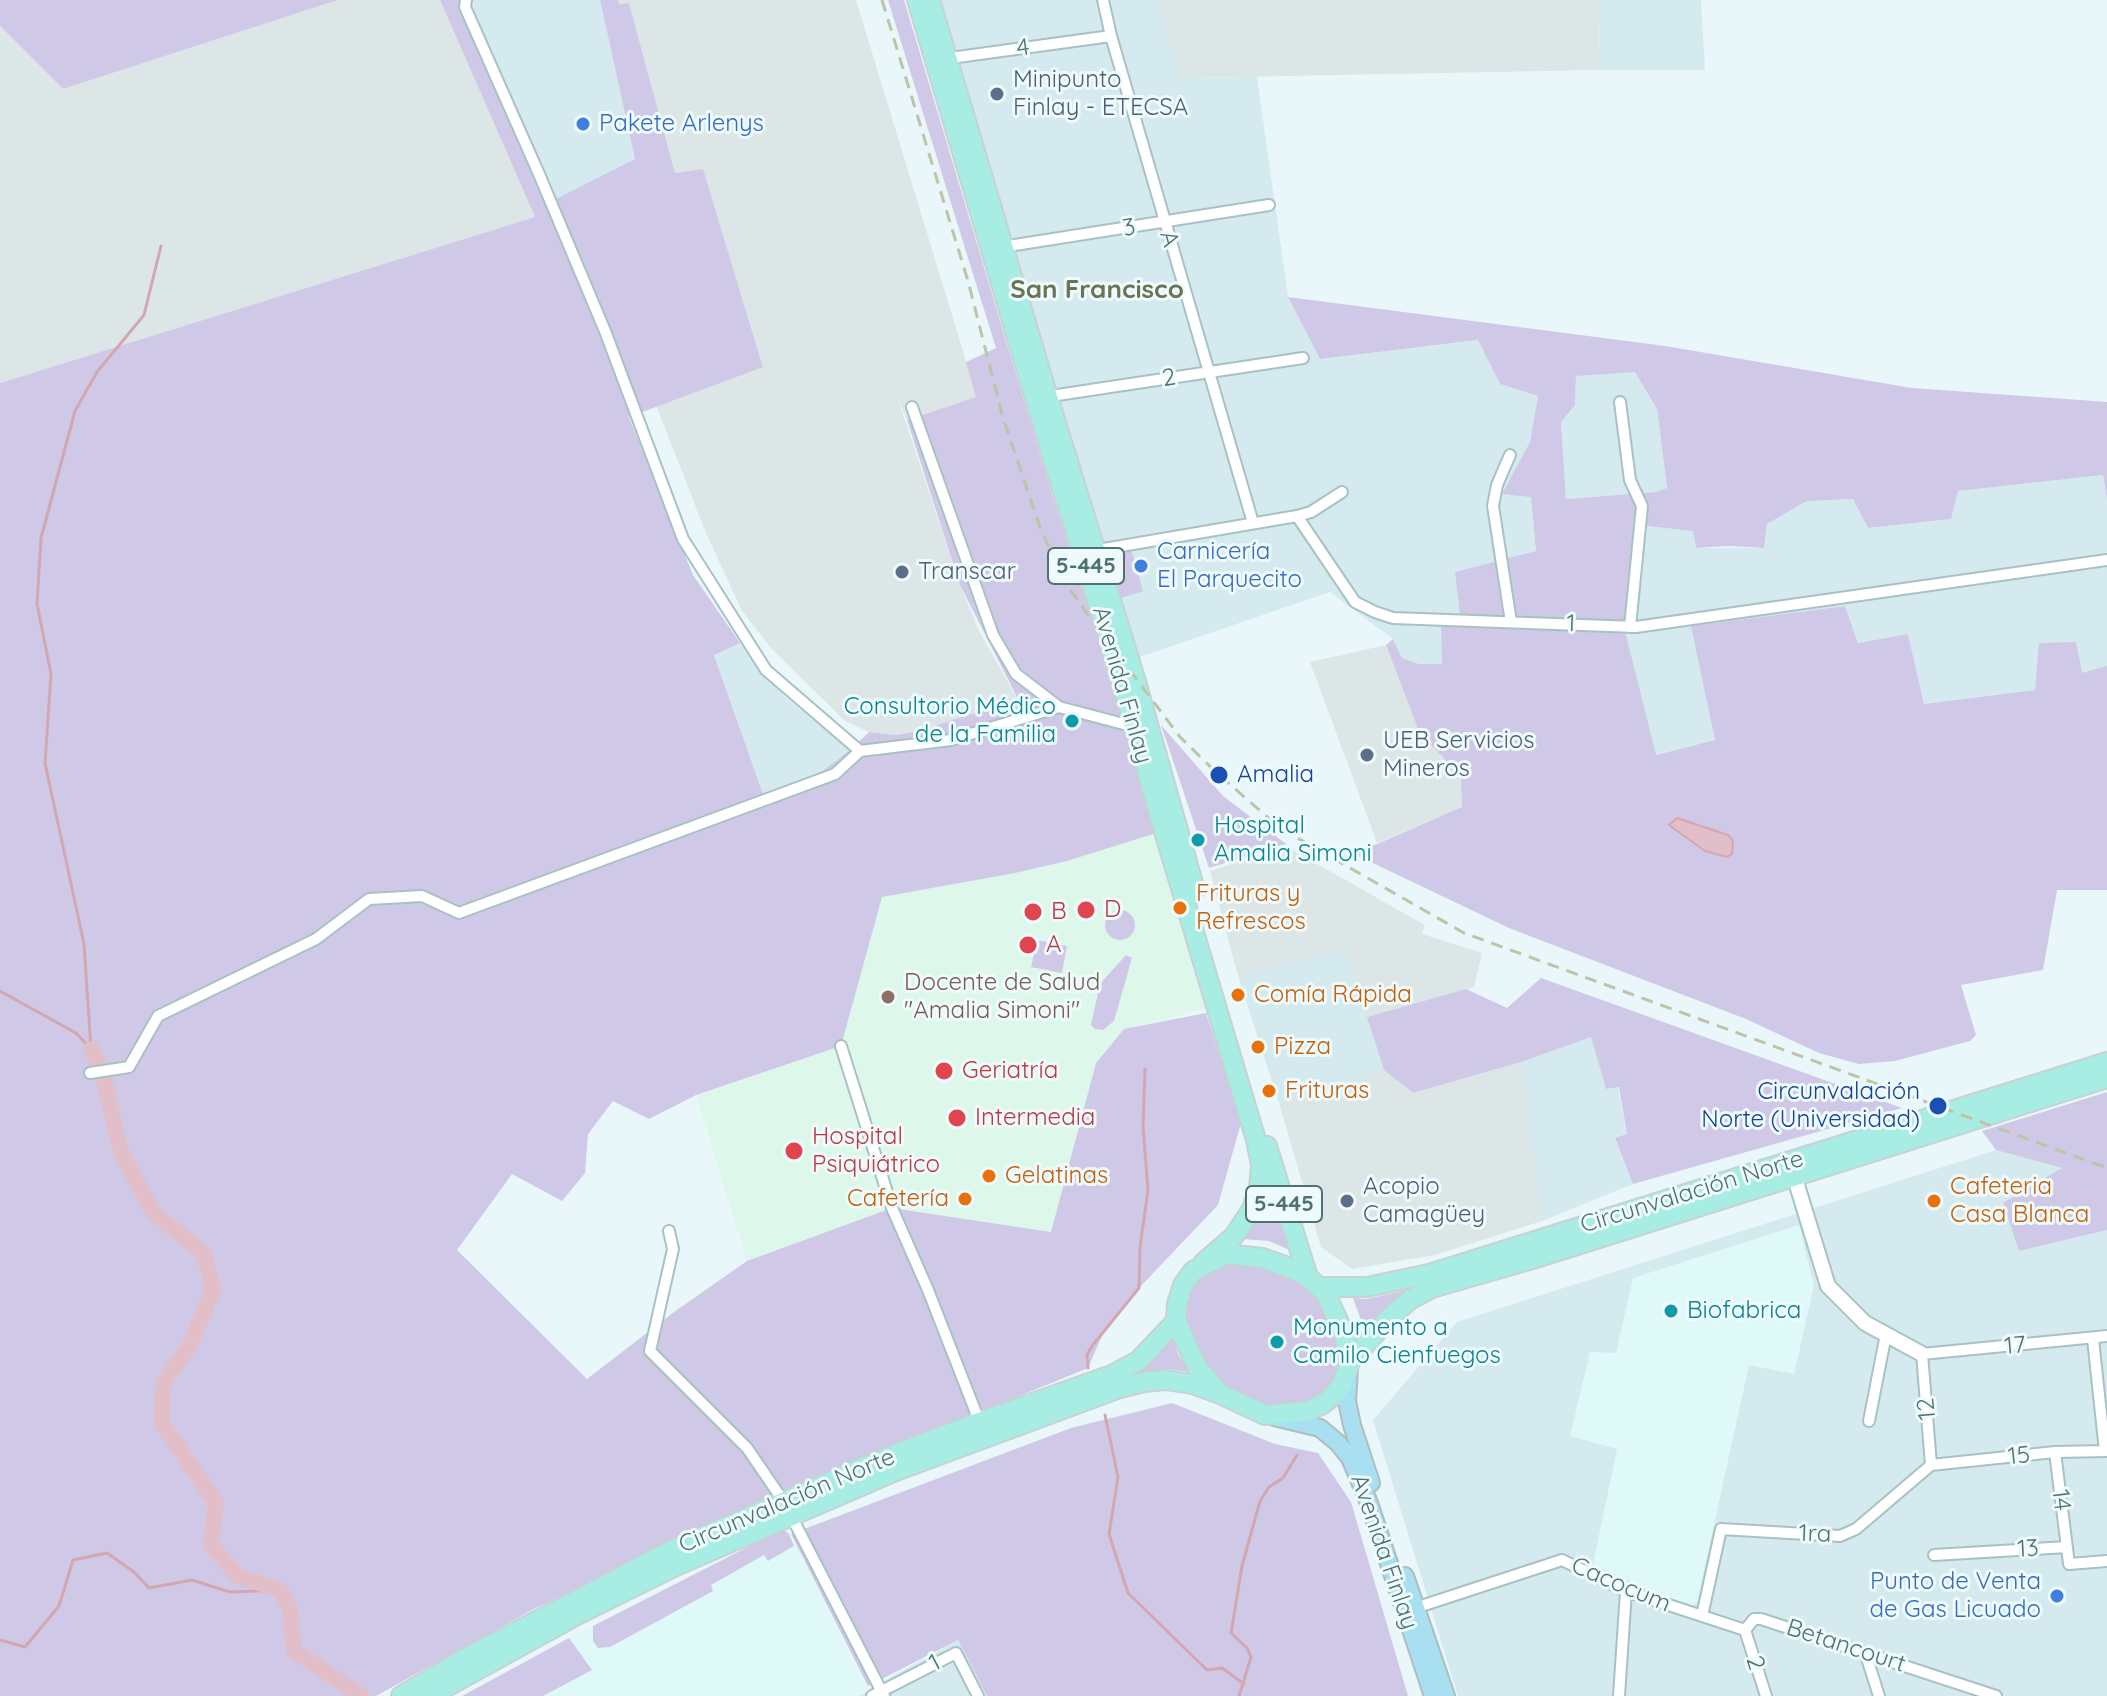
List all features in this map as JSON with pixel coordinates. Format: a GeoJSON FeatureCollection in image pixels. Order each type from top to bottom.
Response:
{"type":"FeatureCollection","features":[{"type":"Feature","properties":{"kind":"highway","name":"Avenida Finlay"},"geometry":{"type":"LineString","coordinates":[[917,0],[942,59]]}},
{"type":"Feature","properties":{"kind":"highway","name":"Avenida Finlay"},"geometry":{"type":"LineString","coordinates":[[930,0],[942,59],[1041,398],[1090,552],[1276,1179],[1314,1282]]}},
{"type":"Feature","properties":{"kind":"highway","name":"Avenida Finlay"},"geometry":{"type":"LineString","coordinates":[[1141,728],[1261,1165],[1259,1188],[1248,1217],[1234,1236],[1203,1263]]}},
{"type":"Feature","properties":{"kind":"highway","name":"Circunvalación Norte"},"geometry":{"type":"LineString","coordinates":[[1350,1362],[1389,1318],[1411,1299],[1432,1288],[1536,1258],[2107,1062]]}},
{"type":"Feature","properties":{"kind":"highway","name":"Circunvalación Norte"},"geometry":{"type":"LineString","coordinates":[[1314,1282],[1367,1287],[1429,1274],[2107,1078]]}},
{"type":"Feature","properties":{"kind":"highway","name":"5-445"},"geometry":{"type":"LineString","coordinates":[[1176,1321],[1183,1285],[1193,1271],[1203,1263],[1226,1254],[1243,1254],[1274,1262],[1314,1282],[1339,1319],[1350,1362]]}},
{"type":"Feature","properties":{"kind":"highway","name":"Circunvalación Norte"},"geometry":{"type":"LineString","coordinates":[[430,1696],[672,1550],[787,1509],[1114,1374],[1138,1361],[1176,1321]]}},
{"type":"Feature","properties":{"kind":"highway"},"geometry":{"type":"LineString","coordinates":[[1176,1321],[1197,1367],[1220,1394],[1265,1415],[1309,1411],[1321,1405],[1342,1384],[1350,1362]]}},
{"type":"Feature","properties":{"kind":"highway","name":"Circunvalación Norte"},"geometry":{"type":"LineString","coordinates":[[982,1429],[1144,1382],[1166,1380],[1192,1384],[1220,1394]]}},
{"type":"Feature","properties":{"kind":"highway","name":"Circunvalación Norte"},"geometry":{"type":"LineString","coordinates":[[401,1696],[464,1659],[570,1611]]}},
{"type":"Feature","properties":{"kind":"main road","name":"Avenida Finlay"},"geometry":{"type":"LineString","coordinates":[[1350,1362],[1347,1401],[1352,1425],[1411,1609],[1433,1696]]}},
{"type":"Feature","properties":{"kind":"main road","name":"Avenida Finlay"},"geometry":{"type":"LineString","coordinates":[[1265,1415],[1320,1428],[1350,1458],[1446,1696]]}},
{"type":"Feature","properties":{"kind":"street"},"geometry":{"type":"LineString","coordinates":[[466,0],[465,7],[605,331],[683,539],[766,670],[860,751]]}},
{"type":"Feature","properties":{"kind":"street","name":"A"},"geometry":{"type":"LineString","coordinates":[[1103,0],[1253,523]]}},
{"type":"Feature","properties":{"kind":"street","name":"4"},"geometry":{"type":"LineString","coordinates":[[942,59],[1111,36]]}},
{"type":"Feature","properties":{"kind":"street","name":"3"},"geometry":{"type":"LineString","coordinates":[[997,248],[1269,205]]}},
{"type":"Feature","properties":{"kind":"street","name":"2"},"geometry":{"type":"LineString","coordinates":[[1041,398],[1303,358]]}},
{"type":"Feature","properties":{"kind":"street"},"geometry":{"type":"LineString","coordinates":[[1620,402],[1630,480],[1642,506],[1630,627]]}},
{"type":"Feature","properties":{"kind":"street"},"geometry":{"type":"LineString","coordinates":[[912,407],[993,635],[1016,674],[1059,707],[1141,728]]}},
{"type":"Feature","properties":{"kind":"street"},"geometry":{"type":"LineString","coordinates":[[1510,455],[1497,485],[1493,506],[1511,622]]}},
{"type":"Feature","properties":{"kind":"street"},"geometry":{"type":"LineString","coordinates":[[1090,552],[1297,516],[1311,512],[1342,492]]}},
{"type":"Feature","properties":{"kind":"street","name":"1"},"geometry":{"type":"LineString","coordinates":[[1297,516],[1355,602],[1393,618],[1630,627],[2107,560]]}},
{"type":"Feature","properties":{"kind":"street"},"geometry":{"type":"LineString","coordinates":[[90,1073],[129,1067],[158,1016],[316,939],[369,899],[422,896],[459,913],[835,774],[860,751],[951,740],[1059,707]]}},
{"type":"Feature","properties":{"kind":"street"},"geometry":{"type":"LineString","coordinates":[[841,1046],[892,1208],[928,1290],[982,1429]]}},
{"type":"Feature","properties":{"kind":"street"},"geometry":{"type":"LineString","coordinates":[[1792,1169],[1828,1286],[1865,1323],[1922,1354]]}},
{"type":"Feature","properties":{"kind":"street"},"geometry":{"type":"LineString","coordinates":[[669,1231],[673,1249],[650,1351],[747,1448],[787,1509],[879,1694]]}},
{"type":"Feature","properties":{"kind":"street"},"geometry":{"type":"LineString","coordinates":[[1869,1421],[1886,1334]]}},
{"type":"Feature","properties":{"kind":"street","name":"17"},"geometry":{"type":"LineString","coordinates":[[1922,1354],[2107,1336]]}},
{"type":"Feature","properties":{"kind":"street"},"geometry":{"type":"LineString","coordinates":[[2093,1339],[2106,1451]]}},
{"type":"Feature","properties":{"kind":"street","name":"12"},"geometry":{"type":"LineString","coordinates":[[1922,1354],[1931,1465]]}},
{"type":"Feature","properties":{"kind":"street","name":"15"},"geometry":{"type":"LineString","coordinates":[[1931,1465],[2055,1452],[2106,1451]]}},
{"type":"Feature","properties":{"kind":"street","name":"14"},"geometry":{"type":"LineString","coordinates":[[2055,1452],[2067,1547]]}},
{"type":"Feature","properties":{"kind":"street","name":"1ra"},"geometry":{"type":"LineString","coordinates":[[1702,1616],[1721,1529],[1840,1536],[1856,1529],[1931,1465]]}},
{"type":"Feature","properties":{"kind":"street","name":"13"},"geometry":{"type":"LineString","coordinates":[[1934,1555],[2067,1547],[2069,1564],[2107,1561]]}},
{"type":"Feature","properties":{"kind":"street","name":"Cacocum"},"geometry":{"type":"LineString","coordinates":[[1411,1609],[1562,1560],[1626,1591],[1745,1630]]}},
{"type":"Feature","properties":{"kind":"street"},"geometry":{"type":"LineString","coordinates":[[1619,1696],[1626,1591]]}},
{"type":"Feature","properties":{"kind":"street","name":"Betancourt"},"geometry":{"type":"LineString","coordinates":[[1745,1630],[1754,1619],[1761,1619],[1996,1696]]}},
{"type":"Feature","properties":{"kind":"street","name":"2"},"geometry":{"type":"LineString","coordinates":[[1745,1630],[1766,1696]]}},
{"type":"Feature","properties":{"kind":"street"},"geometry":{"type":"LineString","coordinates":[[1865,1652],[1879,1696]]}},
{"type":"Feature","properties":{"kind":"street","name":"1"},"geometry":{"type":"LineString","coordinates":[[879,1694],[956,1653],[978,1696]]}},
{"type":"Feature","properties":{"kind":"shaded area"},"geometry":{"type":"Polygon","coordinates":[[[0,0],[338,0],[63,89],[0,26],[0,0]]]}},
{"type":"Feature","properties":{"kind":"shaded area"},"geometry":{"type":"Polygon","coordinates":[[[338,0],[440,0],[535,217],[0,383],[0,26],[63,89],[338,0]]]}},
{"type":"Feature","properties":{"kind":"shaded area"},"geometry":{"type":"Polygon","coordinates":[[[440,0],[474,0],[470,2],[552,201],[635,159],[600,0],[629,3],[675,173],[703,169],[763,367],[629,417],[693,575],[740,643],[714,655],[764,797],[813,778],[869,732],[896,735],[919,731],[1018,699],[960,585],[907,420],[976,397],[966,362],[996,348],[888,0],[904,0],[1052,494],[1163,828],[1153,834],[1067,861],[882,897],[841,1046],[696,1095],[649,1119],[613,1101],[588,1134],[585,1173],[562,1201],[512,1174],[457,1250],[587,1379],[747,1261],[892,1208],[1051,1232],[1096,1063],[1124,1029],[1206,1013],[1241,1123],[1218,1205],[1139,1288],[1104,1331],[1088,1368],[770,1498],[534,1609],[376,1696],[0,1696],[0,383],[535,217],[440,0]]]}},
{"type":"Feature","properties":{"kind":"shaded area"},"geometry":{"type":"Polygon","coordinates":[[[600,0],[635,159],[552,202],[470,1],[600,0]]]}},
{"type":"Feature","properties":{"kind":"shaded area"},"geometry":{"type":"Polygon","coordinates":[[[618,0],[856,0],[977,397],[907,420],[897,396],[960,585],[979,631],[1018,700],[919,731],[896,735],[869,732],[845,721],[772,649],[742,611],[706,533],[656,405],[763,366],[703,170],[675,173],[629,3],[619,4],[618,0]]]}},
{"type":"Feature","properties":{"kind":"shaded area","name":"San Francisco"},"geometry":{"type":"Polygon","coordinates":[[[940,0],[1158,0],[1180,78],[1257,77],[1288,297],[1320,359],[1479,340],[1500,384],[1538,396],[1530,442],[1503,494],[1531,496],[1536,552],[1461,624],[1443,664],[1419,664],[1402,658],[1393,639],[1330,592],[1137,658],[1055,395],[940,0]]]}},
{"type":"Feature","properties":{"kind":"shaded area"},"geometry":{"type":"Polygon","coordinates":[[[1158,0],[1600,0],[1599,70],[1180,78],[1158,0]]]}},
{"type":"Feature","properties":{"kind":"shaded area"},"geometry":{"type":"Polygon","coordinates":[[[1600,0],[1701,0],[1705,70],[1599,70],[1600,0]]]}},
{"type":"Feature","properties":{"kind":"shaded area"},"geometry":{"type":"Polygon","coordinates":[[[1288,297],[1665,346],[1912,388],[2107,402],[2107,499],[2103,475],[1958,491],[1951,519],[1868,528],[1853,499],[1807,501],[1767,524],[1764,548],[1696,548],[1693,531],[1637,525],[1624,627],[1656,755],[1715,740],[1691,626],[1845,606],[1858,643],[1908,634],[1924,704],[2035,690],[2039,643],[2076,642],[2082,673],[2107,666],[2107,890],[2057,890],[2043,970],[1961,985],[1976,1035],[1970,1041],[1895,1061],[1859,1064],[1819,1053],[1746,1019],[1509,928],[1354,854],[1462,807],[1461,776],[1420,734],[1386,645],[1393,639],[1402,658],[1419,664],[1442,664],[1441,623],[1461,624],[1455,572],[1536,551],[1531,497],[1502,494],[1530,442],[1538,396],[1500,384],[1478,340],[1320,359],[1288,297]],[[1635,372],[1576,376],[1575,405],[1561,422],[1566,499],[1656,492],[1667,488],[1657,409],[1635,372]]]}},
{"type":"Feature","properties":{"kind":"shaded area"},"geometry":{"type":"Polygon","coordinates":[[[1635,371],[1657,409],[1667,488],[1656,492],[1566,499],[1561,422],[1575,405],[1576,376],[1635,371]]]}},
{"type":"Feature","properties":{"kind":"shaded area"},"geometry":{"type":"Polygon","coordinates":[[[2103,475],[2107,499],[2107,666],[2036,690],[1924,704],[1908,634],[1858,643],[1845,606],[1692,626],[1715,740],[1655,755],[1624,627],[1637,525],[1693,531],[1696,548],[1763,548],[1767,524],[1807,501],[1853,499],[1869,528],[1950,519],[1957,491],[2103,475]]]}},
{"type":"Feature","properties":{"kind":"shaded area"},"geometry":{"type":"Polygon","coordinates":[[[1131,549],[1143,591],[1121,598],[1108,553],[1131,549]]]}},
{"type":"Feature","properties":{"kind":"shaded area"},"geometry":{"type":"Polygon","coordinates":[[[740,643],[785,697],[850,750],[813,778],[764,798],[714,654],[740,643]]]}},
{"type":"Feature","properties":{"kind":"shaded area","name":"UEB Servicios Mineros"},"geometry":{"type":"Polygon","coordinates":[[[1386,645],[1420,734],[1461,777],[1463,807],[1377,843],[1310,662],[1386,645]]]}},
{"type":"Feature","properties":{"kind":"shaded area"},"geometry":{"type":"Polygon","coordinates":[[[1161,725],[1223,796],[1286,844],[1209,868],[1161,725]]]}},
{"type":"Feature","properties":{"kind":"shaded area"},"geometry":{"type":"Polygon","coordinates":[[[1677,818],[1728,835],[1733,841],[1732,854],[1727,857],[1705,851],[1669,825],[1677,818]]]}},
{"type":"Feature","properties":{"kind":"shaded area"},"geometry":{"type":"Polygon","coordinates":[[[1153,834],[1205,1009],[1124,1029],[1096,1063],[1051,1232],[893,1208],[747,1261],[696,1095],[841,1046],[882,897],[1090,853],[1153,834]]]}},
{"type":"Feature","properties":{"kind":"shaded area"},"geometry":{"type":"Polygon","coordinates":[[[1287,847],[1425,925],[1422,934],[1482,953],[1474,987],[1367,1017],[1347,948],[1238,976],[1210,871],[1287,847]]]}},
{"type":"Feature","properties":{"kind":"shaded area"},"geometry":{"type":"Polygon","coordinates":[[[1120,910],[1131,914],[1135,925],[1131,936],[1120,940],[1109,936],[1105,925],[1109,914],[1120,910]]]}},
{"type":"Feature","properties":{"kind":"shaded area"},"geometry":{"type":"Polygon","coordinates":[[[1037,940],[1067,946],[1062,973],[1031,967],[1037,940]]]}},
{"type":"Feature","properties":{"kind":"shaded area"},"geometry":{"type":"Polygon","coordinates":[[[1347,948],[1384,1070],[1279,1103],[1238,976],[1347,948]]]}},
{"type":"Feature","properties":{"kind":"shaded area"},"geometry":{"type":"Polygon","coordinates":[[[1126,955],[1132,958],[1114,1021],[1103,1030],[1095,1029],[1091,1025],[1100,984],[1126,955]]]}},
{"type":"Feature","properties":{"kind":"shaded area"},"geometry":{"type":"Polygon","coordinates":[[[1541,978],[1902,1108],[1633,1184],[1615,1138],[1627,1134],[1619,1087],[1606,1089],[1591,1037],[1521,1062],[1413,1093],[1384,1070],[1367,1017],[1466,989],[1507,1008],[1541,978]]]}},
{"type":"Feature","properties":{"kind":"shaded area"},"geometry":{"type":"Polygon","coordinates":[[[1591,1036],[1606,1089],[1618,1087],[1627,1134],[1615,1139],[1633,1184],[1542,1221],[1521,1062],[1591,1036]]]}},
{"type":"Feature","properties":{"kind":"shaded area"},"geometry":{"type":"Polygon","coordinates":[[[1521,1062],[1542,1221],[1435,1255],[1352,1269],[1321,1247],[1279,1103],[1384,1070],[1413,1093],[1521,1062]]]}},
{"type":"Feature","properties":{"kind":"shaded area"},"geometry":{"type":"Polygon","coordinates":[[[2107,1092],[2107,1230],[2019,1251],[2003,1203],[2062,1168],[1996,1150],[1982,1131],[2107,1092]]]}},
{"type":"Feature","properties":{"kind":"shaded area"},"geometry":{"type":"Polygon","coordinates":[[[1996,1150],[2063,1168],[2019,1251],[2107,1230],[2107,1696],[1458,1696],[1373,1420],[1457,1322],[1996,1150]]]}},
{"type":"Feature","properties":{"kind":"shaded area"},"geometry":{"type":"Polygon","coordinates":[[[1272,1159],[1301,1255],[1269,1241],[1243,1239],[1259,1216],[1269,1190],[1272,1159]]]}},
{"type":"Feature","properties":{"kind":"shaded area"},"geometry":{"type":"Polygon","coordinates":[[[1799,1225],[1814,1286],[1794,1374],[1749,1365],[1697,1602],[1692,1606],[1593,1564],[1617,1449],[1570,1436],[1590,1352],[1616,1353],[1633,1278],[1799,1225]]]}},
{"type":"Feature","properties":{"kind":"shaded area"},"geometry":{"type":"Polygon","coordinates":[[[1241,1259],[1311,1280],[1350,1360],[1320,1401],[1280,1409],[1264,1405],[1238,1395],[1221,1383],[1199,1355],[1186,1323],[1189,1297],[1201,1276],[1216,1263],[1241,1259]]]}},
{"type":"Feature","properties":{"kind":"shaded area"},"geometry":{"type":"Polygon","coordinates":[[[1416,1288],[1365,1331],[1353,1298],[1366,1299],[1416,1288]]]}},
{"type":"Feature","properties":{"kind":"shaded area"},"geometry":{"type":"Polygon","coordinates":[[[1172,1336],[1189,1372],[1167,1369],[1130,1376],[1153,1358],[1172,1336]]]}},
{"type":"Feature","properties":{"kind":"shaded area"},"geometry":{"type":"Polygon","coordinates":[[[1172,1403],[1275,1444],[1318,1453],[1351,1502],[1408,1696],[987,1696],[958,1640],[868,1686],[791,1534],[1071,1428],[1172,1403]]]}},
{"type":"Feature","properties":{"kind":"shaded area"},"geometry":{"type":"Polygon","coordinates":[[[783,1529],[789,1534],[866,1688],[852,1696],[543,1696],[591,1670],[569,1638],[783,1529]]]}},
{"type":"Feature","properties":{"kind":"shaded area"},"geometry":{"type":"Polygon","coordinates":[[[783,1529],[794,1546],[768,1561],[764,1555],[711,1585],[713,1591],[610,1647],[598,1648],[593,1641],[593,1626],[783,1529]]]}},
{"type":"Feature","properties":{"kind":"shaded area"},"geometry":{"type":"Polygon","coordinates":[[[569,1638],[592,1670],[543,1696],[462,1696],[569,1638]]]}},
{"type":"Feature","properties":{"kind":"shaded area"},"geometry":{"type":"Polygon","coordinates":[[[958,1640],[987,1696],[859,1696],[886,1680],[958,1640]]]}},
{"type":"Feature","properties":{"kind":"waterway"},"geometry":{"type":"LineString","coordinates":[[91,1049],[84,944],[45,763],[51,674],[37,604],[41,538],[75,411],[97,372],[144,315],[161,246]]}},
{"type":"Feature","properties":{"kind":"waterway"},"geometry":{"type":"LineString","coordinates":[[0,991],[76,1033],[91,1049]]}},
{"type":"Feature","properties":{"kind":"waterway"},"geometry":{"type":"LineString","coordinates":[[91,1049],[101,1067],[121,1152],[153,1212],[204,1254],[213,1289],[190,1345],[164,1382],[161,1422],[216,1503],[211,1544],[237,1576],[280,1590],[290,1609],[294,1651],[361,1696]]}},
{"type":"Feature","properties":{"kind":"waterway"},"geometry":{"type":"LineString","coordinates":[[1088,1368],[1087,1355],[1092,1346],[1139,1288],[1140,1247],[1148,1190],[1143,1126],[1145,1069]]}},
{"type":"Feature","properties":{"kind":"waterway"},"geometry":{"type":"LineString","coordinates":[[1105,1415],[1118,1477],[1109,1534],[1128,1593],[1207,1670],[1222,1668],[1244,1684]]}},
{"type":"Feature","properties":{"kind":"waterway"},"geometry":{"type":"LineString","coordinates":[[1239,1696],[1251,1657],[1247,1648],[1231,1633],[1242,1566],[1260,1501],[1269,1487],[1283,1478],[1297,1455]]}},
{"type":"Feature","properties":{"kind":"waterway"},"geometry":{"type":"LineString","coordinates":[[0,1640],[25,1647],[59,1606],[73,1560],[107,1553],[134,1572],[149,1588],[192,1580],[230,1592],[280,1590]]}},
{"type":"Feature","properties":{"kind":"railway"},"geometry":{"type":"LineString","coordinates":[[882,0],[968,281],[1003,418],[1040,527],[1064,581],[1086,612],[1180,737],[1219,775],[1280,828],[1464,933],[2107,1168]]}},
{"type":"Feature","properties":{"kind":"place","name":"Minipunto Finlay - ETECSA"},"geometry":{"type":"Point","coordinates":[997,94]}},
{"type":"Feature","properties":{"kind":"place","name":"Pakete Arlenys"},"geometry":{"type":"Point","coordinates":[583,124]}},
{"type":"Feature","properties":{"kind":"place","name":"Carnicería El Parquecito"},"geometry":{"type":"Point","coordinates":[1141,566]}},
{"type":"Feature","properties":{"kind":"place","name":"Transcar"},"geometry":{"type":"Point","coordinates":[902,572]}},
{"type":"Feature","properties":{"kind":"place","name":"Consultorio Médico de la Familia"},"geometry":{"type":"Point","coordinates":[1072,721]}},
{"type":"Feature","properties":{"kind":"place","name":"UEB Servicios Mineros"},"geometry":{"type":"Point","coordinates":[1367,755]}},
{"type":"Feature","properties":{"kind":"place","name":"Amalia"},"geometry":{"type":"Point","coordinates":[1219,775]}},
{"type":"Feature","properties":{"kind":"place","name":"Hospital Amalia Simoni"},"geometry":{"type":"Point","coordinates":[1198,840]}},
{"type":"Feature","properties":{"kind":"place","name":"Frituras y Refrescos"},"geometry":{"type":"Point","coordinates":[1180,908]}},
{"type":"Feature","properties":{"kind":"place","name":"D"},"geometry":{"type":"Point","coordinates":[1086,910]}},
{"type":"Feature","properties":{"kind":"place","name":"B"},"geometry":{"type":"Point","coordinates":[1033,912]}},
{"type":"Feature","properties":{"kind":"place","name":"A"},"geometry":{"type":"Point","coordinates":[1028,945]}},
{"type":"Feature","properties":{"kind":"place","name":"Comía Rápida"},"geometry":{"type":"Point","coordinates":[1238,995]}},
{"type":"Feature","properties":{"kind":"place","name":"Docente de Salud \"Amalia Simoni\""},"geometry":{"type":"Point","coordinates":[888,997]}},
{"type":"Feature","properties":{"kind":"place","name":"Pizza"},"geometry":{"type":"Point","coordinates":[1258,1047]}},
{"type":"Feature","properties":{"kind":"place","name":"Geriatría"},"geometry":{"type":"Point","coordinates":[944,1071]}},
{"type":"Feature","properties":{"kind":"place","name":"Frituras"},"geometry":{"type":"Point","coordinates":[1269,1091]}},
{"type":"Feature","properties":{"kind":"place","name":"Circunvalación Norte (Universidad)"},"geometry":{"type":"Point","coordinates":[1938,1106]}},
{"type":"Feature","properties":{"kind":"place","name":"Intermedia"},"geometry":{"type":"Point","coordinates":[957,1118]}},
{"type":"Feature","properties":{"kind":"place","name":"Hospital Psiquiátrico"},"geometry":{"type":"Point","coordinates":[794,1151]}},
{"type":"Feature","properties":{"kind":"place","name":"Gelatinas"},"geometry":{"type":"Point","coordinates":[989,1176]}},
{"type":"Feature","properties":{"kind":"place","name":"Cafetería"},"geometry":{"type":"Point","coordinates":[965,1199]}},
{"type":"Feature","properties":{"kind":"place","name":"Acopio Camagüey"},"geometry":{"type":"Point","coordinates":[1347,1201]}},
{"type":"Feature","properties":{"kind":"place","name":"Cafeteria Casa Blanca"},"geometry":{"type":"Point","coordinates":[1934,1201]}},
{"type":"Feature","properties":{"kind":"place","name":"Biofabrica"},"geometry":{"type":"Point","coordinates":[1671,1311]}},
{"type":"Feature","properties":{"kind":"place","name":"Monumento a Camilo Cienfuegos"},"geometry":{"type":"Point","coordinates":[1277,1342]}},
{"type":"Feature","properties":{"kind":"place","name":"Punto de Venta de Gas Licuado"},"geometry":{"type":"Point","coordinates":[2057,1596]}},
{"type":"Feature","properties":{"kind":"district","name":"San Francisco"},"geometry":{"type":"Point","coordinates":[1097,290]}}]}
